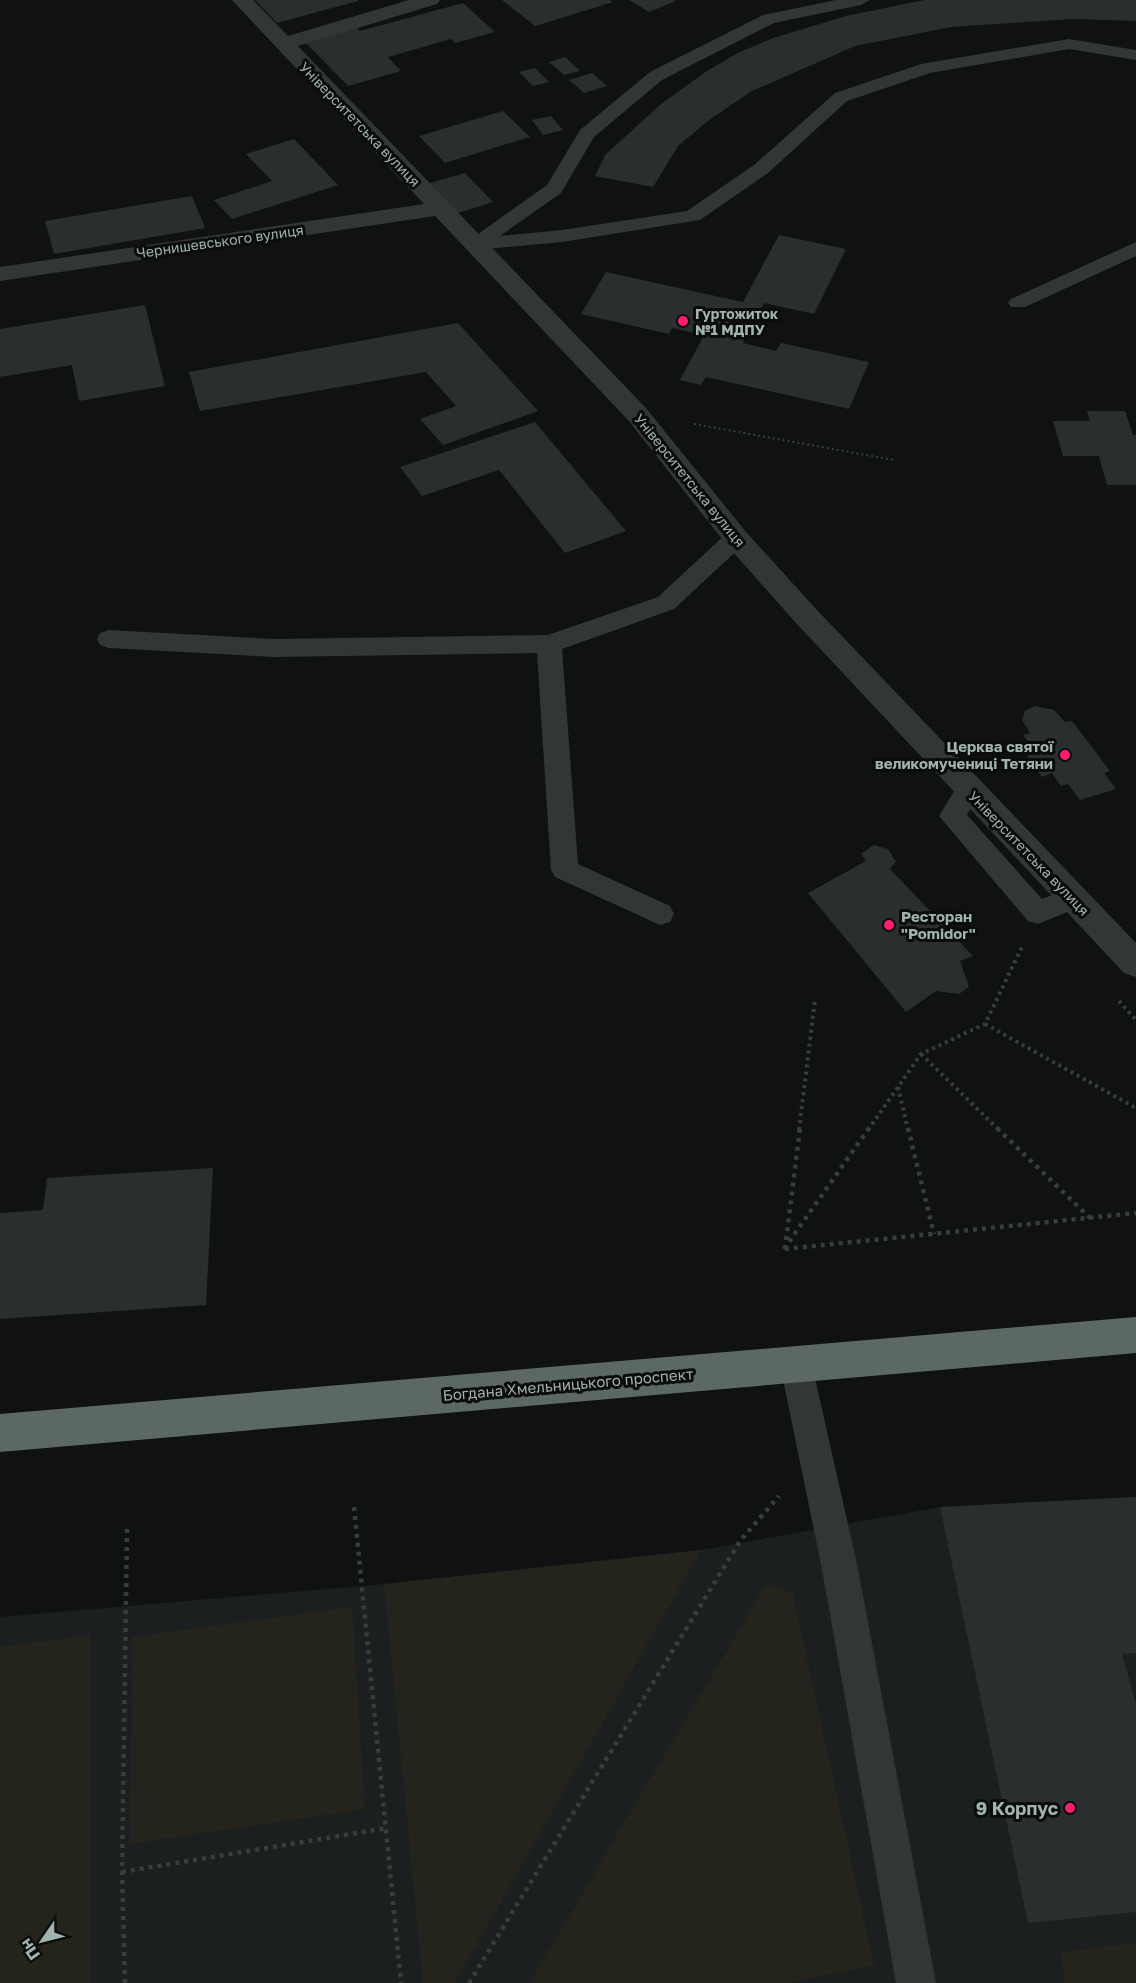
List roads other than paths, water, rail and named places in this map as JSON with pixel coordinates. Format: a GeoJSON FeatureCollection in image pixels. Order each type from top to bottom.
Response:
{"type":"FeatureCollection","features":[{"type":"Feature","properties":{"kind":"highway","name":"Богдана Хмельницького проспект"},"geometry":{"type":"LineString","coordinates":[[0,1433],[1136,1335]]}},
{"type":"Feature","properties":{"kind":"street","name":"Університетська вулиця"},"geometry":{"type":"LineString","coordinates":[[242,0],[637,414],[736,538],[969,790],[1136,964]]}},
{"type":"Feature","properties":{"kind":"street"},"geometry":{"type":"LineString","coordinates":[[284,44],[430,0]]}},
{"type":"Feature","properties":{"kind":"street","name":"Чернишевського вулиця"},"geometry":{"type":"LineString","coordinates":[[0,274],[440,208]]}},
{"type":"Feature","properties":{"kind":"lane"},"geometry":{"type":"LineString","coordinates":[[474,244],[554,189],[586,134],[656,76],[769,19],[861,0]]}},
{"type":"Feature","properties":{"kind":"lane"},"geometry":{"type":"LineString","coordinates":[[474,244],[562,236],[693,216],[761,169],[842,97],[927,68],[1069,44],[1136,55]]}},
{"type":"Feature","properties":{"kind":"lane"},"geometry":{"type":"LineString","coordinates":[[1018,303],[1136,248]]}},
{"type":"Feature","properties":{"kind":"lane"},"geometry":{"type":"LineString","coordinates":[[109,639],[274,648],[549,644],[666,603],[736,538]]}},
{"type":"Feature","properties":{"kind":"lane"},"geometry":{"type":"LineString","coordinates":[[549,644],[565,870],[660,914]]}},
{"type":"Feature","properties":{"kind":"lane"},"geometry":{"type":"LineString","coordinates":[[969,790],[952,816],[1038,912],[1072,898]]}},
{"type":"Feature","properties":{"kind":"lane"},"geometry":{"type":"LineString","coordinates":[[796,1365],[839,1564],[916,1983]]}},
{"type":"Feature","properties":{"kind":"place","name":"Гуртожиток №1 МДПУ"},"geometry":{"type":"Point","coordinates":[683,321]}},
{"type":"Feature","properties":{"kind":"place","name":"Церква святої великомучениці Тетяни"},"geometry":{"type":"Point","coordinates":[1065,755]}},
{"type":"Feature","properties":{"kind":"place","name":"Ресторан \"Pomidor\""},"geometry":{"type":"Point","coordinates":[889,925]}},
{"type":"Feature","properties":{"kind":"place","name":"9 Корпус"},"geometry":{"type":"Point","coordinates":[1070,1808]}}]}
